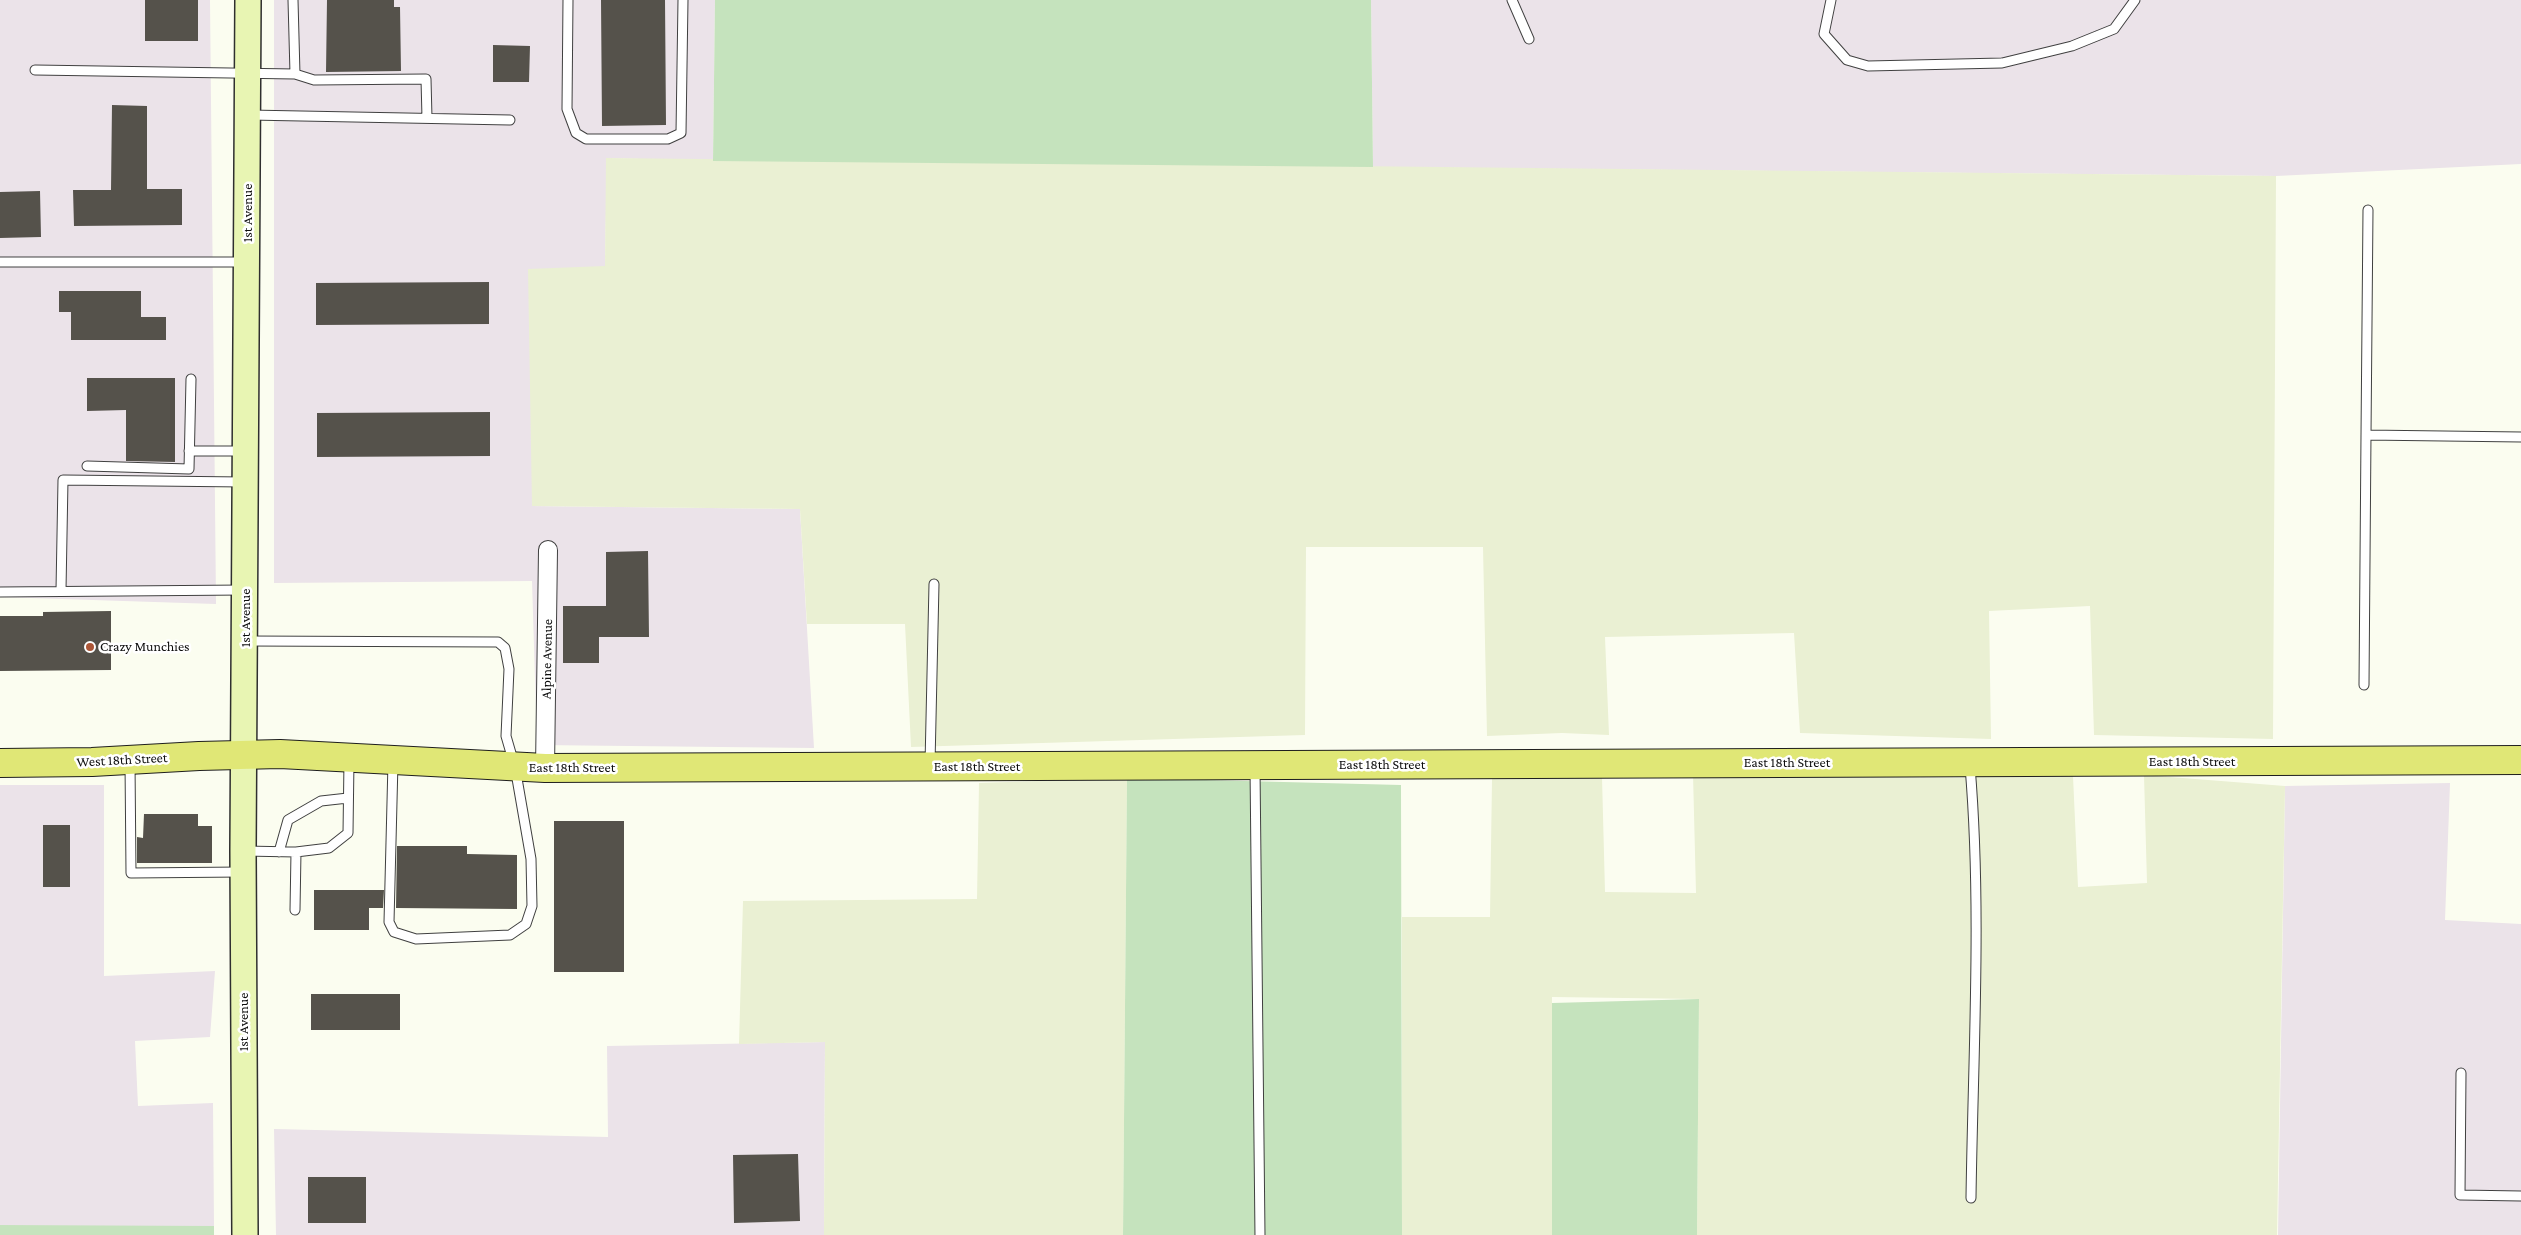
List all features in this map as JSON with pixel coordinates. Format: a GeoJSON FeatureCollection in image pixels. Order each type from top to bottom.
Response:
{"type":"FeatureCollection","features":[{"type":"Feature","properties":{"kind":"main road","name":"1st Avenue"},"geometry":{"type":"LineString","coordinates":[[245,1235],[243,862],[246,641],[248,0]]}},
{"type":"Feature","properties":{"kind":"main road","name":"East 18th Street"},"geometry":{"type":"LineString","coordinates":[[244,754],[393,759],[545,768],[2521,760]]}},
{"type":"Feature","properties":{"kind":"main road","name":"West 18th Street"},"geometry":{"type":"LineString","coordinates":[[0,763],[92,762],[244,754]]}},
{"type":"Feature","properties":{"kind":"street","name":"Alpine Avenue"},"geometry":{"type":"LineString","coordinates":[[545,768],[548,550]]}},
{"type":"Feature","properties":{"kind":"lane"},"geometry":{"type":"LineString","coordinates":[[293,0],[295,74]]}},
{"type":"Feature","properties":{"kind":"lane"},"geometry":{"type":"LineString","coordinates":[[568,0],[567,109],[576,133],[583,138],[595,139],[668,138],[681,133],[683,0]]}},
{"type":"Feature","properties":{"kind":"lane"},"geometry":{"type":"LineString","coordinates":[[1512,0],[1529,39]]}},
{"type":"Feature","properties":{"kind":"lane"},"geometry":{"type":"LineString","coordinates":[[1830,0],[1824,34],[1847,60],[1868,66],[2002,62],[2072,46],[2114,29],[2134,0]]}},
{"type":"Feature","properties":{"kind":"lane"},"geometry":{"type":"LineString","coordinates":[[35,70],[295,74],[314,80],[426,79],[427,118]]}},
{"type":"Feature","properties":{"kind":"lane"},"geometry":{"type":"LineString","coordinates":[[248,115],[510,120]]}},
{"type":"Feature","properties":{"kind":"lane"},"geometry":{"type":"LineString","coordinates":[[2364,685],[2368,210]]}},
{"type":"Feature","properties":{"kind":"lane"},"geometry":{"type":"LineString","coordinates":[[1,262],[247,262]]}},
{"type":"Feature","properties":{"kind":"lane"},"geometry":{"type":"LineString","coordinates":[[87,466],[189,469],[191,379]]}},
{"type":"Feature","properties":{"kind":"lane"},"geometry":{"type":"LineString","coordinates":[[2366,435],[2521,437]]}},
{"type":"Feature","properties":{"kind":"lane"},"geometry":{"type":"LineString","coordinates":[[189,451],[246,451]]}},
{"type":"Feature","properties":{"kind":"lane"},"geometry":{"type":"LineString","coordinates":[[61,590],[63,480],[246,482]]}},
{"type":"Feature","properties":{"kind":"lane"},"geometry":{"type":"LineString","coordinates":[[930,767],[934,584]]}},
{"type":"Feature","properties":{"kind":"lane"},"geometry":{"type":"LineString","coordinates":[[0,592],[61,590],[246,590]]}},
{"type":"Feature","properties":{"kind":"lane"},"geometry":{"type":"LineString","coordinates":[[246,641],[498,642],[505,648],[509,669],[506,736],[515,767],[531,859],[532,906],[526,924],[510,935],[416,940],[394,932],[390,922],[393,759]]}},
{"type":"Feature","properties":{"kind":"lane"},"geometry":{"type":"LineString","coordinates":[[130,759],[131,873],[243,862],[279,852],[329,848],[348,833],[349,757]]}},
{"type":"Feature","properties":{"kind":"lane"},"geometry":{"type":"LineString","coordinates":[[1970,763],[1974,818],[1976,983],[1971,1198]]}},
{"type":"Feature","properties":{"kind":"lane"},"geometry":{"type":"LineString","coordinates":[[1255,766],[1260,1235]]}},
{"type":"Feature","properties":{"kind":"lane"},"geometry":{"type":"LineString","coordinates":[[279,852],[288,820],[321,801],[348,798]]}},
{"type":"Feature","properties":{"kind":"lane"},"geometry":{"type":"LineString","coordinates":[[295,910],[296,852]]}},
{"type":"Feature","properties":{"kind":"lane"},"geometry":{"type":"LineString","coordinates":[[2461,1073],[2460,1195],[2521,1196]]}},
{"type":"Feature","properties":{"kind":"shaded area"},"geometry":{"type":"Polygon","coordinates":[[[0,0],[210,0],[216,604],[0,597],[0,0]]]}},
{"type":"Feature","properties":{"kind":"shaded area"},"geometry":{"type":"Polygon","coordinates":[[[274,0],[715,0],[713,161],[607,158],[605,266],[532,506],[800,509],[814,748],[537,745],[532,581],[274,583],[274,0]]]}},
{"type":"Feature","properties":{"kind":"shaded area"},"geometry":{"type":"Polygon","coordinates":[[[1371,0],[2521,0],[2521,164],[2276,176],[1373,167],[1371,0]]]}},
{"type":"Feature","properties":{"kind":"shaded area"},"geometry":{"type":"Polygon","coordinates":[[[2450,783],[2445,920],[2521,924],[2521,1235],[2278,1235],[2285,786],[2450,783]]]}},
{"type":"Feature","properties":{"kind":"shaded area"},"geometry":{"type":"Polygon","coordinates":[[[0,785],[104,785],[104,976],[215,971],[210,1037],[135,1041],[138,1106],[213,1103],[214,1226],[0,1227],[0,785]]]}},
{"type":"Feature","properties":{"kind":"shaded area"},"geometry":{"type":"Polygon","coordinates":[[[825,1042],[824,1235],[276,1235],[274,1129],[608,1137],[607,1046],[825,1042]]]}},
{"type":"Feature","properties":{"kind":"green space"},"geometry":{"type":"Polygon","coordinates":[[[715,0],[1371,0],[1373,167],[713,161],[715,0]]]}},
{"type":"Feature","properties":{"kind":"green space"},"geometry":{"type":"Polygon","coordinates":[[[606,158],[2276,176],[2273,739],[2094,735],[2090,606],[1989,611],[1991,739],[1800,733],[1794,633],[1605,637],[1609,735],[1562,733],[1487,736],[1483,547],[1306,547],[1305,735],[911,747],[905,624],[807,624],[800,509],[532,506],[528,269],[605,266],[606,158]]]}},
{"type":"Feature","properties":{"kind":"green space"},"geometry":{"type":"Polygon","coordinates":[[[1693,774],[1961,778],[1986,776],[2073,776],[2078,887],[2147,883],[2144,775],[2285,786],[2277,1235],[1697,1235],[1699,999],[1552,997],[1552,1235],[1402,1235],[1402,917],[1490,917],[1492,779],[1602,777],[1605,892],[1696,893],[1693,774]]]}},
{"type":"Feature","properties":{"kind":"green space"},"geometry":{"type":"Polygon","coordinates":[[[1127,778],[1123,1235],[824,1235],[825,1042],[739,1044],[743,901],[977,899],[979,783],[1127,778]]]}},
{"type":"Feature","properties":{"kind":"green space"},"geometry":{"type":"Polygon","coordinates":[[[1127,778],[1401,785],[1402,1235],[1123,1235],[1127,778]]]}},
{"type":"Feature","properties":{"kind":"green space"},"geometry":{"type":"Polygon","coordinates":[[[1699,999],[1697,1235],[1552,1235],[1552,1003],[1699,999]]]}},
{"type":"Feature","properties":{"kind":"green space"},"geometry":{"type":"Polygon","coordinates":[[[0,1225],[214,1226],[214,1235],[0,1235],[0,1225]]]}},
{"type":"Feature","properties":{"kind":"building"},"geometry":{"type":"Polygon","coordinates":[[[145,0],[198,0],[198,41],[145,41],[145,0]]]}},
{"type":"Feature","properties":{"kind":"building"},"geometry":{"type":"Polygon","coordinates":[[[327,0],[394,0],[394,7],[400,7],[401,71],[326,72],[327,0]]]}},
{"type":"Feature","properties":{"kind":"building"},"geometry":{"type":"Polygon","coordinates":[[[601,0],[665,0],[666,125],[602,126],[601,0]]]}},
{"type":"Feature","properties":{"kind":"building"},"geometry":{"type":"Polygon","coordinates":[[[493,45],[530,46],[529,82],[493,82],[493,45]]]}},
{"type":"Feature","properties":{"kind":"building"},"geometry":{"type":"Polygon","coordinates":[[[112,105],[147,106],[147,189],[182,189],[182,225],[74,226],[73,190],[111,190],[112,105]]]}},
{"type":"Feature","properties":{"kind":"building"},"geometry":{"type":"Polygon","coordinates":[[[40,191],[41,237],[0,238],[0,192],[40,191]]]}},
{"type":"Feature","properties":{"kind":"building"},"geometry":{"type":"Polygon","coordinates":[[[489,282],[489,324],[316,325],[316,283],[489,282]]]}},
{"type":"Feature","properties":{"kind":"building"},"geometry":{"type":"Polygon","coordinates":[[[59,291],[141,291],[141,317],[166,317],[166,340],[71,340],[71,312],[59,312],[59,291]]]}},
{"type":"Feature","properties":{"kind":"building"},"geometry":{"type":"Polygon","coordinates":[[[87,378],[175,378],[175,462],[126,461],[126,410],[87,411],[87,378]]]}},
{"type":"Feature","properties":{"kind":"building"},"geometry":{"type":"Polygon","coordinates":[[[490,412],[490,456],[317,457],[317,413],[490,412]]]}},
{"type":"Feature","properties":{"kind":"building"},"geometry":{"type":"Polygon","coordinates":[[[648,551],[649,637],[599,637],[599,663],[563,663],[563,606],[606,606],[606,552],[648,551]]]}},
{"type":"Feature","properties":{"kind":"building"},"geometry":{"type":"Polygon","coordinates":[[[111,611],[111,670],[0,671],[0,616],[43,616],[43,612],[111,611]]]}},
{"type":"Feature","properties":{"kind":"building"},"geometry":{"type":"Polygon","coordinates":[[[144,814],[198,814],[198,826],[212,826],[212,863],[137,863],[137,837],[143,838],[144,814]]]}},
{"type":"Feature","properties":{"kind":"building"},"geometry":{"type":"Polygon","coordinates":[[[554,821],[624,821],[624,972],[554,972],[554,821]]]}},
{"type":"Feature","properties":{"kind":"building"},"geometry":{"type":"Polygon","coordinates":[[[43,825],[70,825],[70,887],[43,887],[43,825]]]}},
{"type":"Feature","properties":{"kind":"building"},"geometry":{"type":"Polygon","coordinates":[[[397,846],[467,846],[467,854],[517,855],[517,909],[396,908],[397,846]]]}},
{"type":"Feature","properties":{"kind":"building"},"geometry":{"type":"Polygon","coordinates":[[[314,890],[384,890],[383,908],[369,908],[369,930],[314,930],[314,890]]]}},
{"type":"Feature","properties":{"kind":"building"},"geometry":{"type":"Polygon","coordinates":[[[311,994],[400,994],[400,1030],[311,1030],[311,994]]]}},
{"type":"Feature","properties":{"kind":"building"},"geometry":{"type":"Polygon","coordinates":[[[798,1154],[800,1221],[734,1223],[733,1155],[798,1154]]]}},
{"type":"Feature","properties":{"kind":"building"},"geometry":{"type":"Polygon","coordinates":[[[308,1177],[366,1177],[366,1223],[308,1223],[308,1177]]]}},
{"type":"Feature","properties":{"kind":"place","name":"Crazy Munchies"},"geometry":{"type":"Point","coordinates":[90,647]}}]}
